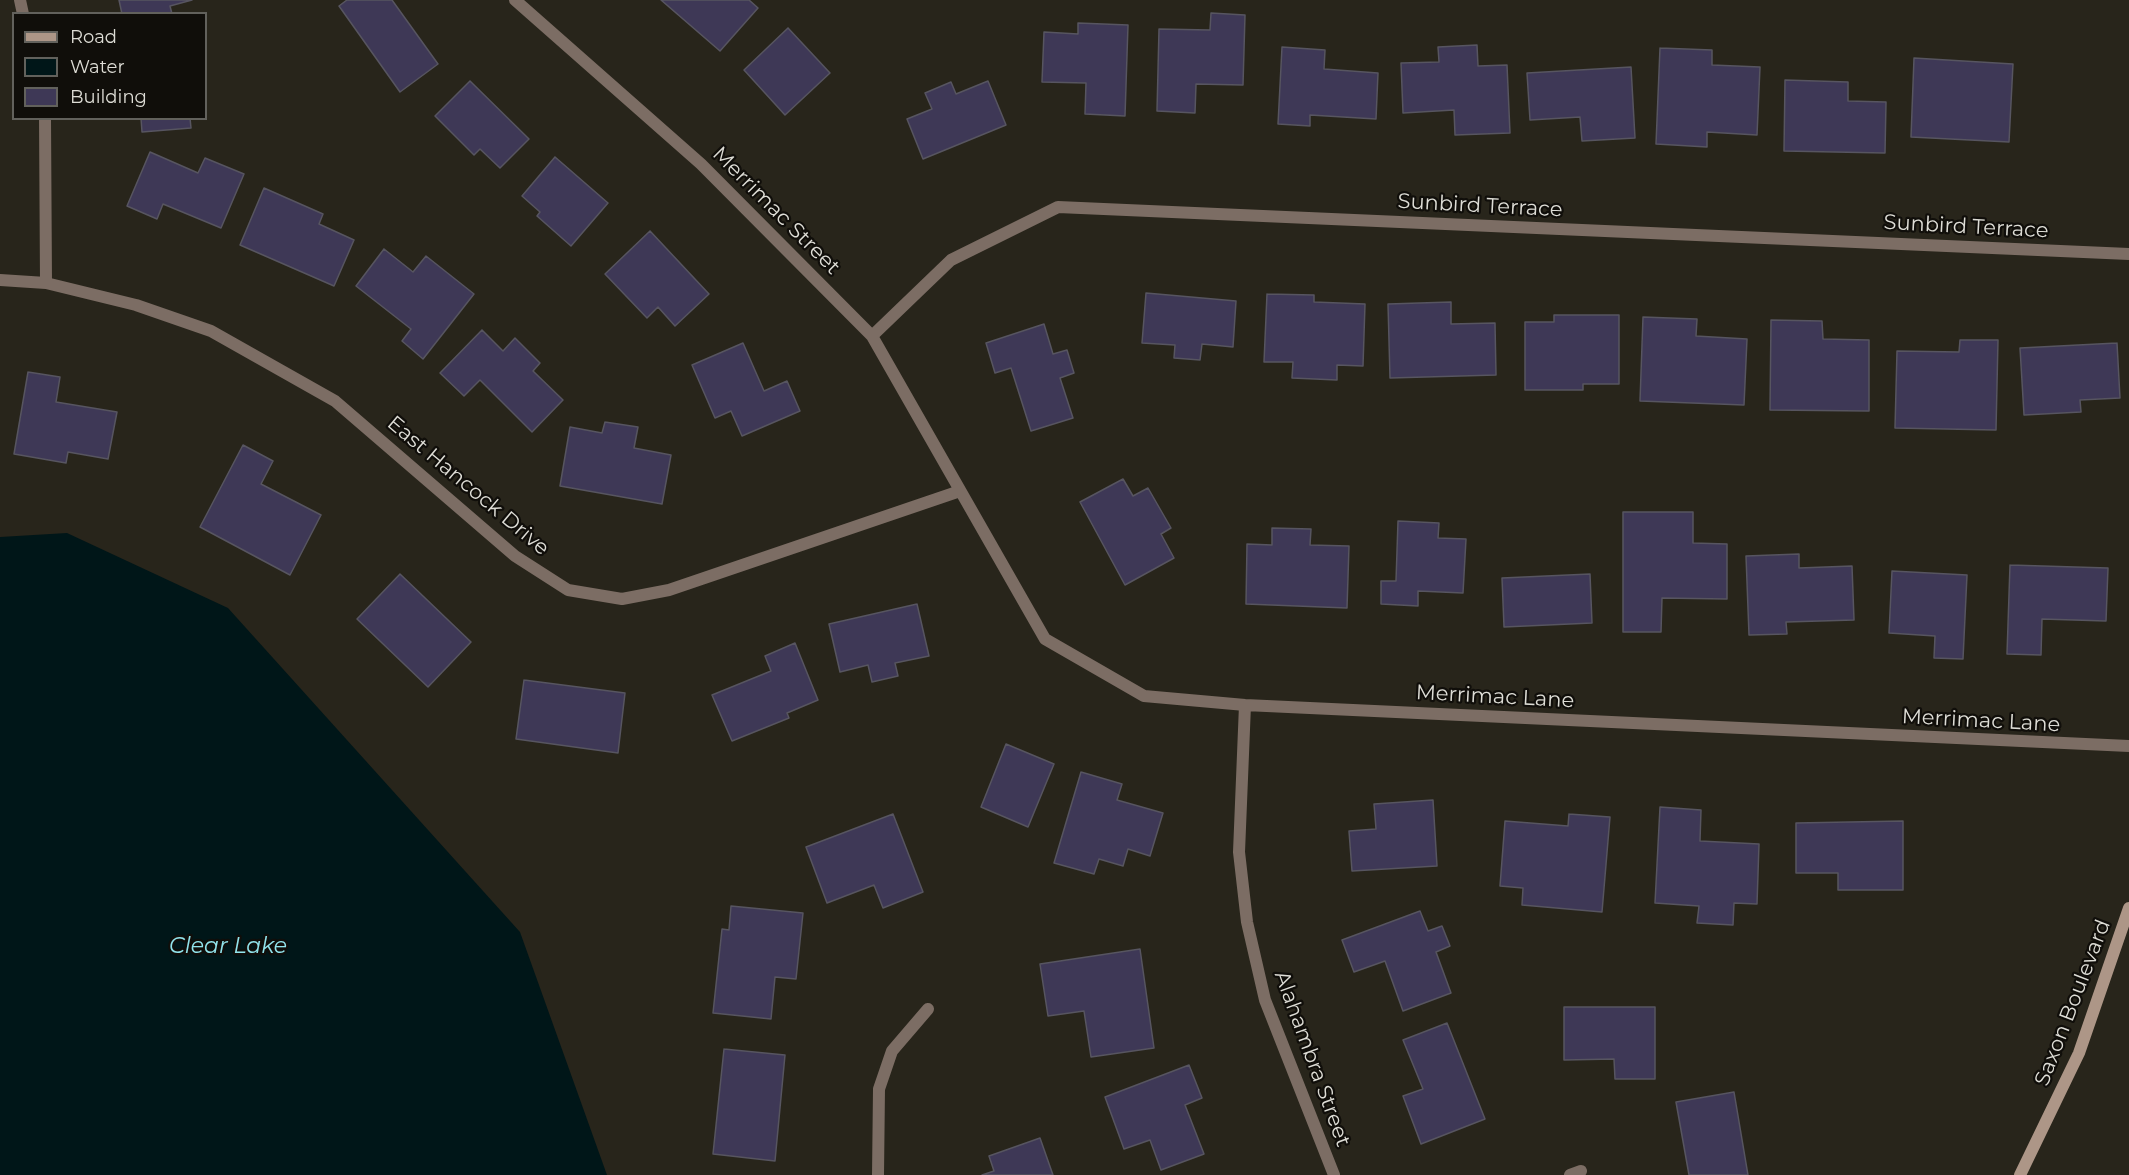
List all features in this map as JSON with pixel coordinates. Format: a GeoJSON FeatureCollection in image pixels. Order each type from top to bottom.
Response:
{"type":"FeatureCollection","features":[{"type":"Feature","properties":{"kind":"main road","name":"Saxon Boulevard"},"geometry":{"type":"LineString","coordinates":[[2020,1175],[2079,1053],[2129,908]]}},
{"type":"Feature","properties":{"kind":"street","name":"Merrimac Street"},"geometry":{"type":"LineString","coordinates":[[515,0],[701,164],[872,336],[960,491]]}},
{"type":"Feature","properties":{"kind":"street"},"geometry":{"type":"LineString","coordinates":[[45,120],[46,283]]}},
{"type":"Feature","properties":{"kind":"street","name":"Sunbird Terrace"},"geometry":{"type":"LineString","coordinates":[[872,336],[951,260],[1058,207],[2129,254]]}},
{"type":"Feature","properties":{"kind":"street","name":"East Hancock Drive"},"geometry":{"type":"LineString","coordinates":[[0,280],[46,283],[136,305],[211,331],[335,401],[515,556],[568,590],[622,599],[669,590],[960,491]]}},
{"type":"Feature","properties":{"kind":"street","name":"Merrimac Lane"},"geometry":{"type":"LineString","coordinates":[[960,491],[1045,639],[1144,696],[1245,705],[2129,746]]}},
{"type":"Feature","properties":{"kind":"street","name":"Alahambra Street"},"geometry":{"type":"LineString","coordinates":[[1245,705],[1239,852],[1247,922],[1265,1000],[1334,1175]]}},
{"type":"Feature","properties":{"kind":"street"},"geometry":{"type":"LineString","coordinates":[[879,1175],[879,1089],[892,1051],[928,1009]]}},
{"type":"Feature","properties":{"kind":"water","name":"Clear Lake"},"geometry":{"type":"Polygon","coordinates":[[[67,533],[228,608],[520,932],[607,1175],[0,1175],[0,537],[67,533]]]}},
{"type":"Feature","properties":{"kind":"building"},"geometry":{"type":"Polygon","coordinates":[[[119,0],[192,0],[170,6],[172,12],[122,12],[119,0]]]}},
{"type":"Feature","properties":{"kind":"building"},"geometry":{"type":"Polygon","coordinates":[[[347,0],[392,0],[438,64],[400,92],[339,6],[347,0]]]}},
{"type":"Feature","properties":{"kind":"building"},"geometry":{"type":"Polygon","coordinates":[[[661,0],[749,0],[758,8],[720,51],[661,0]]]}},
{"type":"Feature","properties":{"kind":"building"},"geometry":{"type":"Polygon","coordinates":[[[1211,13],[1245,15],[1243,85],[1196,84],[1195,113],[1157,111],[1159,29],[1210,30],[1211,13]]]}},
{"type":"Feature","properties":{"kind":"building"},"geometry":{"type":"Polygon","coordinates":[[[1078,23],[1128,25],[1125,116],[1085,114],[1086,83],[1042,82],[1044,32],[1078,34],[1078,23]]]}},
{"type":"Feature","properties":{"kind":"building"},"geometry":{"type":"Polygon","coordinates":[[[788,28],[830,73],[785,115],[744,70],[788,28]]]}},
{"type":"Feature","properties":{"kind":"building"},"geometry":{"type":"Polygon","coordinates":[[[1477,45],[1478,66],[1507,65],[1510,133],[1455,135],[1454,110],[1403,113],[1401,63],[1439,62],[1438,47],[1477,45]]]}},
{"type":"Feature","properties":{"kind":"building"},"geometry":{"type":"Polygon","coordinates":[[[1282,47],[1325,50],[1324,69],[1378,73],[1376,119],[1310,115],[1310,126],[1278,124],[1282,47]]]}},
{"type":"Feature","properties":{"kind":"building"},"geometry":{"type":"Polygon","coordinates":[[[1660,48],[1712,50],[1712,65],[1760,67],[1757,135],[1707,132],[1707,147],[1656,144],[1660,48]]]}},
{"type":"Feature","properties":{"kind":"building"},"geometry":{"type":"Polygon","coordinates":[[[1914,58],[2013,64],[2009,142],[1911,137],[1914,58]]]}},
{"type":"Feature","properties":{"kind":"building"},"geometry":{"type":"Polygon","coordinates":[[[1631,67],[1635,138],[1582,141],[1580,117],[1530,120],[1527,73],[1631,67]]]}},
{"type":"Feature","properties":{"kind":"building"},"geometry":{"type":"Polygon","coordinates":[[[1785,80],[1848,82],[1848,101],[1886,102],[1885,153],[1784,151],[1785,80]]]}},
{"type":"Feature","properties":{"kind":"building"},"geometry":{"type":"Polygon","coordinates":[[[470,81],[529,139],[500,168],[480,149],[474,155],[435,116],[470,81]]]}},
{"type":"Feature","properties":{"kind":"building"},"geometry":{"type":"Polygon","coordinates":[[[988,81],[1006,125],[923,159],[907,119],[932,109],[925,93],[951,82],[956,94],[988,81]]]}},
{"type":"Feature","properties":{"kind":"building"},"geometry":{"type":"Polygon","coordinates":[[[141,120],[190,120],[191,128],[142,132],[141,120]]]}},
{"type":"Feature","properties":{"kind":"building"},"geometry":{"type":"Polygon","coordinates":[[[150,152],[198,173],[205,158],[244,174],[221,228],[163,204],[157,219],[127,206],[150,152]]]}},
{"type":"Feature","properties":{"kind":"building"},"geometry":{"type":"Polygon","coordinates":[[[555,157],[608,203],[571,246],[537,216],[540,212],[522,196],[555,157]]]}},
{"type":"Feature","properties":{"kind":"building"},"geometry":{"type":"Polygon","coordinates":[[[264,188],[323,214],[319,224],[354,240],[334,286],[240,245],[264,188]]]}},
{"type":"Feature","properties":{"kind":"building"},"geometry":{"type":"Polygon","coordinates":[[[650,231],[709,294],[675,326],[658,307],[647,318],[605,274],[650,231]]]}},
{"type":"Feature","properties":{"kind":"building"},"geometry":{"type":"Polygon","coordinates":[[[384,249],[413,272],[426,256],[474,294],[423,359],[402,341],[411,329],[356,286],[384,249]]]}},
{"type":"Feature","properties":{"kind":"building"},"geometry":{"type":"Polygon","coordinates":[[[1146,293],[1236,301],[1233,347],[1202,344],[1200,360],[1174,358],[1175,345],[1142,343],[1146,293]]]}},
{"type":"Feature","properties":{"kind":"building"},"geometry":{"type":"Polygon","coordinates":[[[1267,294],[1314,295],[1314,302],[1365,304],[1363,366],[1337,365],[1337,380],[1292,378],[1293,362],[1264,362],[1267,294]]]}},
{"type":"Feature","properties":{"kind":"building"},"geometry":{"type":"Polygon","coordinates":[[[1451,302],[1451,324],[1495,323],[1496,375],[1390,378],[1388,304],[1451,302]]]}},
{"type":"Feature","properties":{"kind":"building"},"geometry":{"type":"Polygon","coordinates":[[[1554,315],[1619,315],[1619,384],[1583,384],[1583,390],[1525,390],[1525,322],[1554,322],[1554,315]]]}},
{"type":"Feature","properties":{"kind":"building"},"geometry":{"type":"Polygon","coordinates":[[[1643,317],[1697,319],[1696,336],[1747,339],[1744,405],[1640,401],[1643,317]]]}},
{"type":"Feature","properties":{"kind":"building"},"geometry":{"type":"Polygon","coordinates":[[[1771,320],[1822,321],[1823,339],[1869,340],[1869,411],[1770,410],[1771,320]]]}},
{"type":"Feature","properties":{"kind":"building"},"geometry":{"type":"Polygon","coordinates":[[[1044,324],[1053,354],[1067,350],[1074,373],[1060,378],[1073,418],[1031,431],[1011,368],[995,373],[986,343],[1044,324]]]}},
{"type":"Feature","properties":{"kind":"building"},"geometry":{"type":"Polygon","coordinates":[[[482,330],[503,351],[515,338],[540,363],[533,371],[563,400],[532,432],[480,380],[464,396],[440,373],[482,330]]]}},
{"type":"Feature","properties":{"kind":"building"},"geometry":{"type":"Polygon","coordinates":[[[1960,340],[1998,340],[1996,430],[1895,428],[1897,351],[1959,352],[1960,340]]]}},
{"type":"Feature","properties":{"kind":"building"},"geometry":{"type":"Polygon","coordinates":[[[743,343],[764,391],[787,381],[800,411],[742,436],[731,411],[715,418],[692,365],[743,343]]]}},
{"type":"Feature","properties":{"kind":"building"},"geometry":{"type":"Polygon","coordinates":[[[2117,343],[2120,398],[2080,400],[2081,412],[2024,415],[2020,348],[2117,343]]]}},
{"type":"Feature","properties":{"kind":"building"},"geometry":{"type":"Polygon","coordinates":[[[28,372],[60,377],[56,402],[117,412],[108,459],[68,452],[66,463],[14,454],[28,372]]]}},
{"type":"Feature","properties":{"kind":"building"},"geometry":{"type":"Polygon","coordinates":[[[605,422],[638,427],[634,448],[671,455],[662,504],[560,486],[570,427],[602,433],[605,422]]]}},
{"type":"Feature","properties":{"kind":"building"},"geometry":{"type":"Polygon","coordinates":[[[243,445],[273,461],[261,484],[321,515],[290,575],[200,527],[243,445]]]}},
{"type":"Feature","properties":{"kind":"building"},"geometry":{"type":"Polygon","coordinates":[[[1123,479],[1133,496],[1148,488],[1171,528],[1161,534],[1174,558],[1125,585],[1080,502],[1123,479]]]}},
{"type":"Feature","properties":{"kind":"building"},"geometry":{"type":"Polygon","coordinates":[[[1623,512],[1693,512],[1693,543],[1727,544],[1727,599],[1662,598],[1661,632],[1623,632],[1623,512]]]}},
{"type":"Feature","properties":{"kind":"building"},"geometry":{"type":"Polygon","coordinates":[[[1398,521],[1439,523],[1438,538],[1466,539],[1463,593],[1418,591],[1418,606],[1381,604],[1381,581],[1396,581],[1398,521]]]}},
{"type":"Feature","properties":{"kind":"building"},"geometry":{"type":"Polygon","coordinates":[[[1272,528],[1311,529],[1310,545],[1349,546],[1347,608],[1246,604],[1247,544],[1272,545],[1272,528]]]}},
{"type":"Feature","properties":{"kind":"building"},"geometry":{"type":"Polygon","coordinates":[[[1799,554],[1799,568],[1852,566],[1854,620],[1786,622],[1787,634],[1749,635],[1746,556],[1799,554]]]}},
{"type":"Feature","properties":{"kind":"building"},"geometry":{"type":"Polygon","coordinates":[[[2010,565],[2108,568],[2106,621],[2042,619],[2041,655],[2007,654],[2010,565]]]}},
{"type":"Feature","properties":{"kind":"building"},"geometry":{"type":"Polygon","coordinates":[[[1892,571],[1967,575],[1963,659],[1934,658],[1935,636],[1889,633],[1892,571]]]}},
{"type":"Feature","properties":{"kind":"building"},"geometry":{"type":"Polygon","coordinates":[[[400,574],[471,642],[428,687],[357,619],[400,574]]]}},
{"type":"Feature","properties":{"kind":"building"},"geometry":{"type":"Polygon","coordinates":[[[1590,574],[1592,623],[1504,627],[1502,578],[1590,574]]]}},
{"type":"Feature","properties":{"kind":"building"},"geometry":{"type":"Polygon","coordinates":[[[917,604],[929,656],[895,663],[898,676],[872,682],[868,665],[840,672],[829,624],[917,604]]]}},
{"type":"Feature","properties":{"kind":"building"},"geometry":{"type":"Polygon","coordinates":[[[795,643],[818,700],[787,713],[789,718],[732,741],[712,695],[771,671],[765,656],[795,643]]]}},
{"type":"Feature","properties":{"kind":"building"},"geometry":{"type":"Polygon","coordinates":[[[524,680],[625,693],[618,753],[516,739],[524,680]]]}},
{"type":"Feature","properties":{"kind":"building"},"geometry":{"type":"Polygon","coordinates":[[[1006,744],[1054,764],[1028,827],[981,807],[1006,744]]]}},
{"type":"Feature","properties":{"kind":"building"},"geometry":{"type":"Polygon","coordinates":[[[1081,772],[1122,784],[1117,800],[1163,813],[1150,856],[1128,849],[1123,866],[1099,859],[1094,874],[1054,863],[1081,772]]]}},
{"type":"Feature","properties":{"kind":"building"},"geometry":{"type":"Polygon","coordinates":[[[1433,800],[1437,866],[1352,871],[1349,831],[1376,829],[1374,804],[1433,800]]]}},
{"type":"Feature","properties":{"kind":"building"},"geometry":{"type":"Polygon","coordinates":[[[1660,807],[1701,810],[1700,841],[1759,844],[1757,904],[1734,903],[1733,925],[1697,923],[1699,906],[1655,903],[1660,807]]]}},
{"type":"Feature","properties":{"kind":"building"},"geometry":{"type":"Polygon","coordinates":[[[893,814],[923,892],[883,908],[874,885],[827,903],[806,847],[893,814]]]}},
{"type":"Feature","properties":{"kind":"building"},"geometry":{"type":"Polygon","coordinates":[[[1569,814],[1610,817],[1602,912],[1522,905],[1523,888],[1500,886],[1505,821],[1568,826],[1569,814]]]}},
{"type":"Feature","properties":{"kind":"building"},"geometry":{"type":"Polygon","coordinates":[[[1903,821],[1903,890],[1838,890],[1838,873],[1796,873],[1796,823],[1903,821]]]}},
{"type":"Feature","properties":{"kind":"building"},"geometry":{"type":"Polygon","coordinates":[[[731,906],[803,913],[796,979],[775,977],[771,1019],[713,1013],[722,929],[729,930],[731,906]]]}},
{"type":"Feature","properties":{"kind":"building"},"geometry":{"type":"Polygon","coordinates":[[[1420,911],[1428,931],[1442,926],[1450,946],[1436,952],[1451,993],[1403,1011],[1385,961],[1354,972],[1342,940],[1420,911]]]}},
{"type":"Feature","properties":{"kind":"building"},"geometry":{"type":"Polygon","coordinates":[[[1140,949],[1154,1048],[1091,1057],[1084,1011],[1048,1016],[1040,964],[1140,949]]]}},
{"type":"Feature","properties":{"kind":"building"},"geometry":{"type":"Polygon","coordinates":[[[1564,1007],[1655,1007],[1655,1079],[1615,1079],[1614,1059],[1564,1060],[1564,1007]]]}},
{"type":"Feature","properties":{"kind":"building"},"geometry":{"type":"Polygon","coordinates":[[[1447,1023],[1485,1119],[1421,1144],[1403,1096],[1423,1089],[1403,1040],[1447,1023]]]}},
{"type":"Feature","properties":{"kind":"building"},"geometry":{"type":"Polygon","coordinates":[[[724,1049],[785,1055],[775,1161],[713,1154],[724,1049]]]}},
{"type":"Feature","properties":{"kind":"building"},"geometry":{"type":"Polygon","coordinates":[[[1189,1065],[1202,1098],[1185,1105],[1204,1154],[1161,1170],[1150,1140],[1124,1149],[1105,1097],[1189,1065]]]}},
{"type":"Feature","properties":{"kind":"building"},"geometry":{"type":"Polygon","coordinates":[[[1734,1092],[1748,1175],[1689,1175],[1676,1102],[1734,1092]]]}},
{"type":"Feature","properties":{"kind":"building"},"geometry":{"type":"Polygon","coordinates":[[[1040,1138],[1053,1175],[982,1175],[994,1171],[989,1156],[1040,1138]]]}}]}
